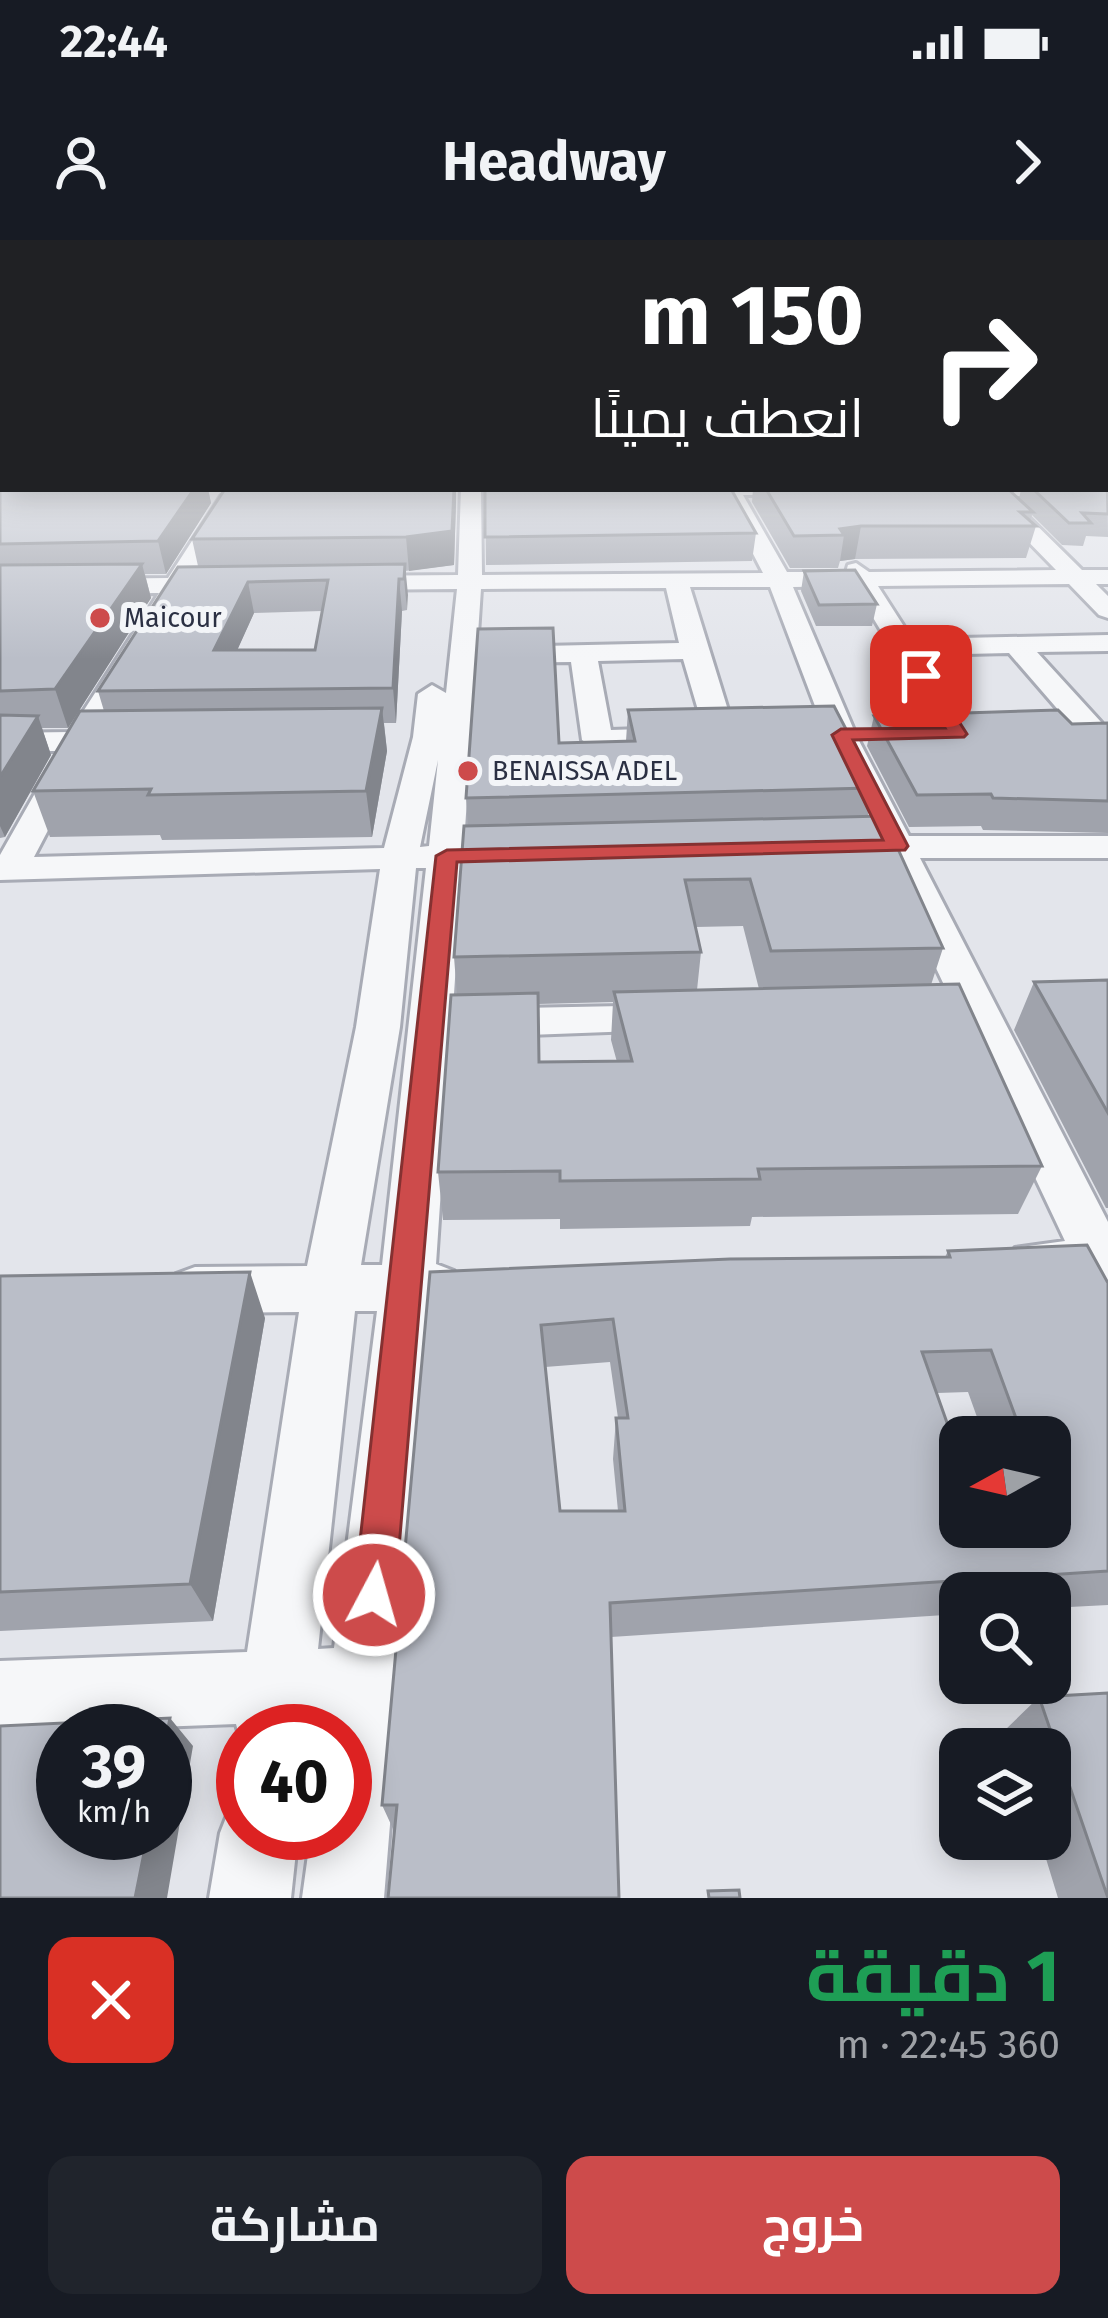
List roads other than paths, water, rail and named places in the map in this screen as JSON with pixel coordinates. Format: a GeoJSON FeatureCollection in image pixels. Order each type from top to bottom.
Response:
{"type":"FeatureCollection","features":[{"type":"Feature","properties":{"kind":"street"},"geometry":{"type":"LineString","coordinates":[[5,869],[226,504]]}},
{"type":"Feature","properties":{"kind":"street"},"geometry":{"type":"LineString","coordinates":[[343,1898],[407,1288],[428,1024],[439,857],[430,737],[448,656],[469,504]]}},
{"type":"Feature","properties":{"kind":"street"},"geometry":{"type":"LineString","coordinates":[[738,504],[852,735],[897,846],[1106,1266],[982,1266]]}},
{"type":"Feature","properties":{"kind":"street"},"geometry":{"type":"LineString","coordinates":[[1004,504],[1108,610]]}},
{"type":"Feature","properties":{"kind":"street"},"geometry":{"type":"LineString","coordinates":[[313,579],[1108,572]]}},
{"type":"Feature","properties":{"kind":"street"},"geometry":{"type":"LineString","coordinates":[[459,578],[676,580],[774,574]]}},
{"type":"Feature","properties":{"kind":"street"},"geometry":{"type":"LineString","coordinates":[[857,574],[903,647],[979,733]]}},
{"type":"Feature","properties":{"kind":"street"},"geometry":{"type":"LineString","coordinates":[[0,577],[246,580]]}},
{"type":"Feature","properties":{"kind":"street"},"geometry":{"type":"LineString","coordinates":[[0,586],[178,580]]}},
{"type":"Feature","properties":{"kind":"street"},"geometry":{"type":"LineString","coordinates":[[676,580],[721,736]]}},
{"type":"Feature","properties":{"kind":"street"},"geometry":{"type":"LineString","coordinates":[[903,647],[1108,643]]}},
{"type":"Feature","properties":{"kind":"street"},"geometry":{"type":"LineString","coordinates":[[911,734],[1090,728],[1016,645]]}},
{"type":"Feature","properties":{"kind":"street"},"geometry":{"type":"LineString","coordinates":[[448,656],[694,651]]}},
{"type":"Feature","properties":{"kind":"street"},"geometry":{"type":"LineString","coordinates":[[583,653],[597,740],[760,736]]}},
{"type":"Feature","properties":{"kind":"street"},"geometry":{"type":"LineString","coordinates":[[801,736],[852,735]]}},
{"type":"Feature","properties":{"kind":"street"},"geometry":{"type":"LineString","coordinates":[[0,742],[150,740]]}},
{"type":"Feature","properties":{"kind":"street"},"geometry":{"type":"LineString","coordinates":[[802,848],[1108,847]]}},
{"type":"Feature","properties":{"kind":"street"},"geometry":{"type":"LineString","coordinates":[[5,869],[439,857]]}},
{"type":"Feature","properties":{"kind":"street"},"geometry":{"type":"LineString","coordinates":[[275,1704],[330,1287],[378,1027],[439,857]]}},
{"type":"Feature","properties":{"kind":"street"},"geometry":{"type":"LineString","coordinates":[[931,1015],[1022,1013]]}},
{"type":"Feature","properties":{"kind":"street"},"geometry":{"type":"LineString","coordinates":[[378,1027],[716,1018]]}},
{"type":"Feature","properties":{"kind":"street"},"geometry":{"type":"LineString","coordinates":[[141,1292],[479,1285]]}},
{"type":"Feature","properties":{"kind":"street"},"geometry":{"type":"LineString","coordinates":[[286,1704],[365,1683]]}},
{"type":"Feature","properties":{"kind":"street"},"geometry":{"type":"LineString","coordinates":[[0,1697],[216,1705]]}},
{"type":"Feature","properties":{"kind":"street"},"geometry":{"type":"LineString","coordinates":[[250,1898],[255,1860]]}},
{"type":"Feature","properties":{"kind":"place","name":"Maicour"},"geometry":{"type":"Point","coordinates":[100,618]}},
{"type":"Feature","properties":{"kind":"place","name":"BENAISSA ADEL"},"geometry":{"type":"Point","coordinates":[468,771]}}]}
